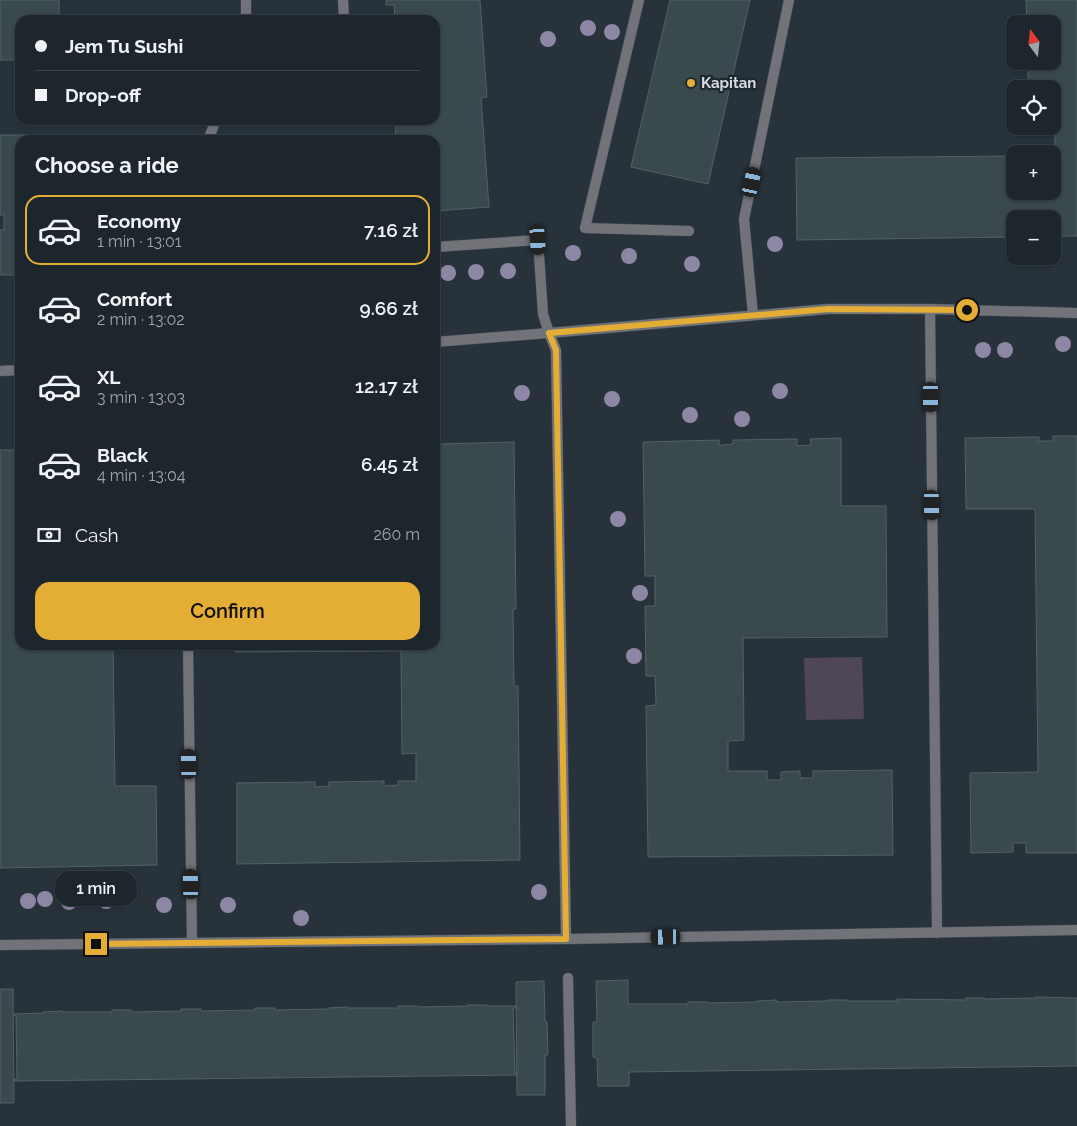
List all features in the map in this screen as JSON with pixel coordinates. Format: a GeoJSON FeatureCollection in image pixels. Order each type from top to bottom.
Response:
{"type":"FeatureCollection","features":[{"type":"Feature","properties":{"kind":"street"},"geometry":{"type":"LineString","coordinates":[[246,0],[246,15]]}},
{"type":"Feature","properties":{"kind":"street"},"geometry":{"type":"LineString","coordinates":[[343,0],[344,15]]}},
{"type":"Feature","properties":{"kind":"street"},"geometry":{"type":"LineString","coordinates":[[639,0],[585,228],[689,231]]}},
{"type":"Feature","properties":{"kind":"street"},"geometry":{"type":"LineString","coordinates":[[753,315],[744,218],[790,0]]}},
{"type":"Feature","properties":{"kind":"street"},"geometry":{"type":"LineString","coordinates":[[440,248],[538,240],[543,314],[556,350],[566,939]]}},
{"type":"Feature","properties":{"kind":"street"},"geometry":{"type":"LineString","coordinates":[[440,342],[828,309],[930,309],[1077,313]]}},
{"type":"Feature","properties":{"kind":"street"},"geometry":{"type":"LineString","coordinates":[[930,309],[938,933]]}},
{"type":"Feature","properties":{"kind":"street"},"geometry":{"type":"LineString","coordinates":[[0,371],[15,370]]}},
{"type":"Feature","properties":{"kind":"street"},"geometry":{"type":"LineString","coordinates":[[188,650],[192,943]]}},
{"type":"Feature","properties":{"kind":"street"},"geometry":{"type":"LineString","coordinates":[[0,945],[566,939],[1077,930]]}},
{"type":"Feature","properties":{"kind":"street"},"geometry":{"type":"LineString","coordinates":[[568,978],[571,1126]]}},
{"type":"Feature","properties":{"kind":"shaded area"},"geometry":{"type":"Polygon","coordinates":[[[862,657],[864,719],[806,720],[804,658],[862,657]]]}},
{"type":"Feature","properties":{"kind":"building"},"geometry":{"type":"Polygon","coordinates":[[[0,0],[59,0],[59,15],[15,15],[15,60],[0,60],[0,0]]]}},
{"type":"Feature","properties":{"kind":"building"},"geometry":{"type":"Polygon","coordinates":[[[386,0],[480,0],[487,97],[481,98],[489,207],[440,211],[440,135],[396,135],[395,125],[440,125],[440,15],[395,15],[394,5],[386,5],[386,0]]]}},
{"type":"Feature","properties":{"kind":"building","name":"Kapitan"},"geometry":{"type":"Polygon","coordinates":[[[670,0],[750,0],[708,184],[631,167],[670,0]]]}},
{"type":"Feature","properties":{"kind":"building"},"geometry":{"type":"Polygon","coordinates":[[[1026,0],[1077,0],[1077,236],[1061,236],[1061,210],[1006,210],[1006,237],[797,240],[796,158],[1006,156],[1006,200],[1061,200],[1061,145],[1055,145],[1055,135],[1061,135],[1061,80],[1028,80],[1028,70],[1061,70],[1061,15],[1027,15],[1026,0]]]}},
{"type":"Feature","properties":{"kind":"building"},"geometry":{"type":"Polygon","coordinates":[[[0,135],[15,135],[15,275],[0,275],[0,230],[4,230],[4,215],[0,215],[0,135]]]}},
{"type":"Feature","properties":{"kind":"building"},"geometry":{"type":"Polygon","coordinates":[[[1053,436],[1077,436],[1077,853],[1026,853],[1026,843],[1013,843],[1013,852],[971,853],[970,773],[1038,772],[1035,509],[966,509],[965,438],[1039,437],[1039,441],[1053,441],[1053,436]]]}},
{"type":"Feature","properties":{"kind":"building"},"geometry":{"type":"Polygon","coordinates":[[[841,438],[841,506],[886,506],[887,637],[743,638],[744,740],[728,741],[728,771],[767,771],[767,780],[781,780],[781,772],[800,771],[800,778],[813,778],[813,771],[892,770],[893,855],[648,857],[646,706],[656,705],[655,676],[646,676],[645,606],[655,606],[655,576],[645,576],[643,442],[719,440],[719,445],[722,445],[733,444],[733,440],[797,439],[797,446],[811,445],[810,439],[841,438]]]}},
{"type":"Feature","properties":{"kind":"building"},"geometry":{"type":"Polygon","coordinates":[[[514,442],[516,609],[513,609],[514,686],[518,686],[520,860],[237,864],[237,783],[315,782],[315,787],[329,786],[329,782],[384,781],[384,786],[398,785],[398,781],[416,781],[416,753],[402,754],[401,651],[235,652],[235,650],[440,650],[440,444],[514,442]]]}},
{"type":"Feature","properties":{"kind":"building"},"geometry":{"type":"Polygon","coordinates":[[[0,450],[15,450],[15,650],[113,650],[115,786],[156,786],[157,865],[0,868],[0,450]]]}},
{"type":"Feature","properties":{"kind":"building"},"geometry":{"type":"Polygon","coordinates":[[[628,980],[628,1004],[688,1004],[688,1002],[757,1002],[776,1000],[777,1002],[827,1000],[897,1001],[897,999],[965,1000],[966,998],[1035,997],[1077,998],[1077,1066],[629,1072],[629,1086],[598,1086],[597,1058],[593,1057],[593,1022],[597,1022],[596,981],[628,980]]]}},
{"type":"Feature","properties":{"kind":"building"},"geometry":{"type":"Polygon","coordinates":[[[544,981],[548,1055],[545,1055],[545,1095],[517,1095],[516,982],[544,981]]]}},
{"type":"Feature","properties":{"kind":"building"},"geometry":{"type":"Polygon","coordinates":[[[0,989],[13,989],[14,1103],[0,1103],[0,989]]]}},
{"type":"Feature","properties":{"kind":"building"},"geometry":{"type":"Polygon","coordinates":[[[467,1005],[516,1006],[516,1008],[513,1008],[515,1073],[517,1075],[14,1081],[14,1079],[17,1079],[16,1015],[14,1016],[14,1014],[62,1011],[112,1012],[112,1010],[131,1010],[132,1012],[182,1011],[181,1009],[201,1009],[201,1011],[275,1008],[275,1010],[467,1005]]]}},
{"type":"Feature","properties":{"kind":"place","name":"Kapitan"},"geometry":{"type":"Point","coordinates":[691,83]}},
{"type":"Feature","properties":{"kind":"route"},"geometry":{"type":"LineString","coordinates":[[96,944],[566,939],[556,350],[549,333],[828,309],[967,310]]}}]}
